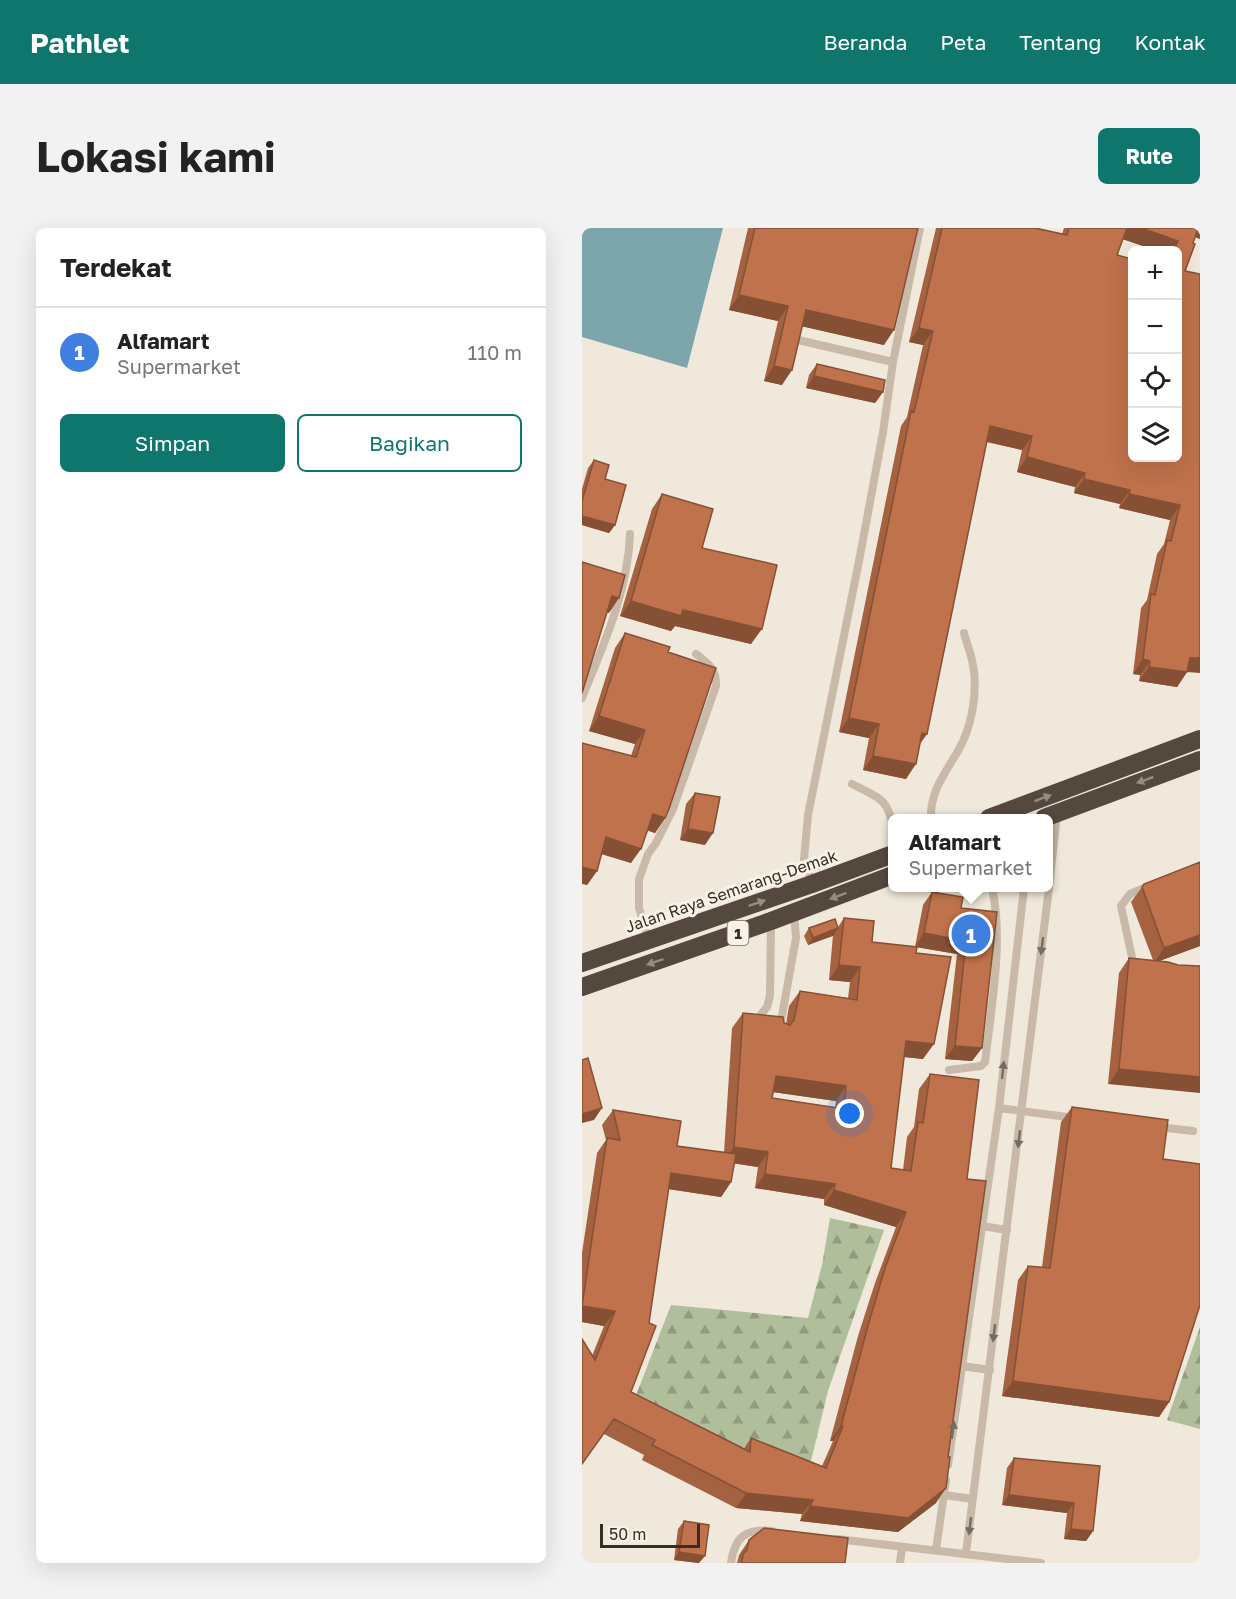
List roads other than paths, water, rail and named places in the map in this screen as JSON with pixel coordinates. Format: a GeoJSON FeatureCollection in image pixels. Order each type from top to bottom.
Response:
{"type":"FeatureCollection","features":[{"type":"Feature","properties":{"kind":"highway"},"geometry":{"type":"LineString","coordinates":[[1001,814],[1200,739]]}},
{"type":"Feature","properties":{"kind":"highway"},"geometry":{"type":"LineString","coordinates":[[1053,815],[1200,760]]}},
{"type":"Feature","properties":{"kind":"highway","name":"Jalan Raya Semarang-Demak"},"geometry":{"type":"LineString","coordinates":[[582,963],[888,856]]}},
{"type":"Feature","properties":{"kind":"highway","name":"1"},"geometry":{"type":"LineString","coordinates":[[582,987],[794,913],[888,877]]}},
{"type":"Feature","properties":{"kind":"lane"},"geometry":{"type":"LineString","coordinates":[[812,884],[804,859],[808,815],[860,556],[883,432],[893,362],[920,228]]}},
{"type":"Feature","properties":{"kind":"lane"},"geometry":{"type":"LineString","coordinates":[[798,340],[893,362]]}},
{"type":"Feature","properties":{"kind":"lane"},"geometry":{"type":"LineString","coordinates":[[582,698],[610,629],[627,568],[630,534]]}},
{"type":"Feature","properties":{"kind":"lane"},"geometry":{"type":"LineString","coordinates":[[930,814],[932,798],[944,771],[959,749],[968,727],[975,692],[973,666],[964,633]]}},
{"type":"Feature","properties":{"kind":"lane"},"geometry":{"type":"LineString","coordinates":[[648,940],[639,908],[639,879],[648,854],[673,809],[716,686],[717,677],[712,666],[696,654]]}},
{"type":"Feature","properties":{"kind":"lane"},"geometry":{"type":"LineString","coordinates":[[852,784],[884,801],[891,814]]}},
{"type":"Feature","properties":{"kind":"lane"},"geometry":{"type":"LineString","coordinates":[[1142,966],[1133,962],[1121,906],[1130,894],[1160,882]]}},
{"type":"Feature","properties":{"kind":"lane"},"geometry":{"type":"LineString","coordinates":[[949,1070],[981,1066],[985,1062],[994,971],[997,907],[993,892]]}},
{"type":"Feature","properties":{"kind":"lane"},"geometry":{"type":"LineString","coordinates":[[936,1550],[999,1108],[1024,892]]}},
{"type":"Feature","properties":{"kind":"lane"},"geometry":{"type":"LineString","coordinates":[[966,1553],[1023,1112],[1048,892]]}},
{"type":"Feature","properties":{"kind":"lane"},"geometry":{"type":"LineString","coordinates":[[778,1034],[796,938],[794,913]]}},
{"type":"Feature","properties":{"kind":"lane"},"geometry":{"type":"LineString","coordinates":[[755,1022],[767,1007],[770,996],[771,921]]}},
{"type":"Feature","properties":{"kind":"lane"},"geometry":{"type":"LineString","coordinates":[[999,1108],[1079,1118]]}},
{"type":"Feature","properties":{"kind":"lane"},"geometry":{"type":"LineString","coordinates":[[1148,1126],[1193,1131]]}},
{"type":"Feature","properties":{"kind":"lane"},"geometry":{"type":"LineString","coordinates":[[982,1226],[1008,1230]]}},
{"type":"Feature","properties":{"kind":"lane"},"geometry":{"type":"LineString","coordinates":[[962,1366],[990,1370]]}},
{"type":"Feature","properties":{"kind":"lane"},"geometry":{"type":"LineString","coordinates":[[944,1495],[973,1499]]}},
{"type":"Feature","properties":{"kind":"lane"},"geometry":{"type":"LineString","coordinates":[[730,1563],[736,1541],[751,1531],[778,1532]]}},
{"type":"Feature","properties":{"kind":"lane"},"geometry":{"type":"LineString","coordinates":[[824,1537],[966,1553],[998,1560],[1041,1563]]}},
{"type":"Feature","properties":{"kind":"lane"},"geometry":{"type":"LineString","coordinates":[[900,1563],[902,1546]]}},
{"type":"Feature","properties":{"kind":"water"},"geometry":{"type":"Polygon","coordinates":[[[582,228],[723,228],[687,368],[582,337],[582,228]]]}},
{"type":"Feature","properties":{"kind":"place","name":"Alfamart"},"geometry":{"type":"Point","coordinates":[971,934]}}]}
